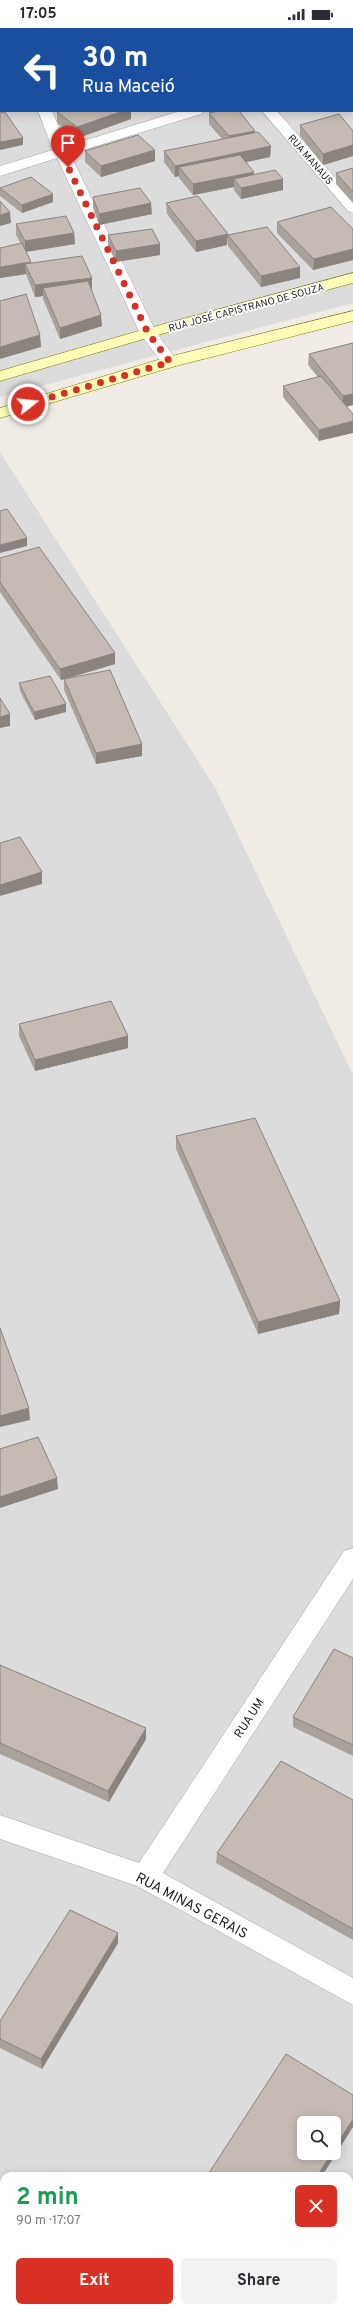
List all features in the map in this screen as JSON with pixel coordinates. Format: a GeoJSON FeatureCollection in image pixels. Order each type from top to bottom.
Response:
{"type":"FeatureCollection","features":[{"type":"Feature","properties":{"kind":"main road","name":"RUA JOSÉ CAPISTRANO DE SOUZA"},"geometry":{"type":"LineString","coordinates":[[0,376],[148,333],[353,278]]}},
{"type":"Feature","properties":{"kind":"main road"},"geometry":{"type":"LineString","coordinates":[[0,413],[170,362],[353,316]]}},
{"type":"Feature","properties":{"kind":"street"},"geometry":{"type":"LineString","coordinates":[[45,112],[62,153],[148,333],[170,362]]}},
{"type":"Feature","properties":{"kind":"street"},"geometry":{"type":"LineString","coordinates":[[0,171],[193,112]]}},
{"type":"Feature","properties":{"kind":"street","name":"RUA MANAUS"},"geometry":{"type":"LineString","coordinates":[[270,112],[353,208]]}},
{"type":"Feature","properties":{"kind":"street","name":"RUA UM"},"geometry":{"type":"LineString","coordinates":[[145,1877],[353,1558]]}},
{"type":"Feature","properties":{"kind":"street","name":"RUA MINAS GERAIS"},"geometry":{"type":"LineString","coordinates":[[0,1827],[145,1877],[353,1992]]}},
{"type":"Feature","properties":{"kind":"shaded area"},"geometry":{"type":"Polygon","coordinates":[[[0,112],[353,112],[353,303],[0,397],[0,112]]]}},
{"type":"Feature","properties":{"kind":"shaded area"},"geometry":{"type":"Polygon","coordinates":[[[0,452],[216,789],[353,1075],[353,2172],[0,2172],[0,452]]]}},
{"type":"Feature","properties":{"kind":"building"},"geometry":{"type":"Polygon","coordinates":[[[5,112],[23,138],[0,142],[0,113],[5,112]]]}},
{"type":"Feature","properties":{"kind":"building"},"geometry":{"type":"Polygon","coordinates":[[[57,112],[120,112],[77,127],[57,112]]]}},
{"type":"Feature","properties":{"kind":"building"},"geometry":{"type":"Polygon","coordinates":[[[240,112],[255,131],[229,136],[209,113],[240,112]]]}},
{"type":"Feature","properties":{"kind":"building"},"geometry":{"type":"Polygon","coordinates":[[[339,114],[353,131],[353,145],[323,154],[300,125],[339,114]]]}},
{"type":"Feature","properties":{"kind":"building"},"geometry":{"type":"Polygon","coordinates":[[[258,132],[271,146],[175,166],[164,151],[258,132]]]}},
{"type":"Feature","properties":{"kind":"building"},"geometry":{"type":"Polygon","coordinates":[[[138,135],[155,150],[101,166],[85,151],[138,135]]]}},
{"type":"Feature","properties":{"kind":"building"},"geometry":{"type":"Polygon","coordinates":[[[240,155],[254,172],[193,184],[179,167],[240,155]]]}},
{"type":"Feature","properties":{"kind":"building"},"geometry":{"type":"Polygon","coordinates":[[[353,168],[353,192],[336,173],[353,168]]]}},
{"type":"Feature","properties":{"kind":"building"},"geometry":{"type":"Polygon","coordinates":[[[275,170],[283,179],[241,188],[234,179],[275,170]]]}},
{"type":"Feature","properties":{"kind":"building"},"geometry":{"type":"Polygon","coordinates":[[[31,177],[53,194],[22,205],[0,188],[31,177]]]}},
{"type":"Feature","properties":{"kind":"building"},"geometry":{"type":"Polygon","coordinates":[[[140,188],[151,203],[99,214],[93,197],[140,188]]]}},
{"type":"Feature","properties":{"kind":"building"},"geometry":{"type":"Polygon","coordinates":[[[198,196],[228,234],[196,241],[166,203],[198,196]]]}},
{"type":"Feature","properties":{"kind":"building"},"geometry":{"type":"Polygon","coordinates":[[[0,201],[10,212],[0,215],[0,201]]]}},
{"type":"Feature","properties":{"kind":"building"},"geometry":{"type":"Polygon","coordinates":[[[331,207],[353,229],[353,249],[314,259],[277,222],[331,207]]]}},
{"type":"Feature","properties":{"kind":"building"},"geometry":{"type":"Polygon","coordinates":[[[66,216],[74,233],[25,241],[16,224],[66,216]]]}},
{"type":"Feature","properties":{"kind":"building"},"geometry":{"type":"Polygon","coordinates":[[[267,227],[300,267],[261,276],[228,235],[267,227]]]}},
{"type":"Feature","properties":{"kind":"building"},"geometry":{"type":"Polygon","coordinates":[[[152,229],[160,244],[116,251],[108,235],[152,229]]]}},
{"type":"Feature","properties":{"kind":"building"},"geometry":{"type":"Polygon","coordinates":[[[22,243],[31,262],[0,267],[0,248],[22,243]]]}},
{"type":"Feature","properties":{"kind":"building"},"geometry":{"type":"Polygon","coordinates":[[[82,256],[92,278],[35,285],[25,264],[82,256]]]}},
{"type":"Feature","properties":{"kind":"building"},"geometry":{"type":"Polygon","coordinates":[[[88,281],[101,315],[60,328],[43,288],[88,281]]]}},
{"type":"Feature","properties":{"kind":"building"},"geometry":{"type":"Polygon","coordinates":[[[26,294],[40,335],[0,347],[0,301],[26,294]]]}},
{"type":"Feature","properties":{"kind":"building"},"geometry":{"type":"Polygon","coordinates":[[[353,343],[353,394],[343,396],[309,354],[353,343]]]}},
{"type":"Feature","properties":{"kind":"building"},"geometry":{"type":"Polygon","coordinates":[[[321,376],[353,414],[353,421],[319,430],[283,386],[321,376]]]}},
{"type":"Feature","properties":{"kind":"building"},"geometry":{"type":"Polygon","coordinates":[[[7,509],[27,538],[0,545],[0,511],[7,509]]]}},
{"type":"Feature","properties":{"kind":"building"},"geometry":{"type":"Polygon","coordinates":[[[39,547],[115,653],[60,669],[0,582],[0,558],[39,547]]]}},
{"type":"Feature","properties":{"kind":"building"},"geometry":{"type":"Polygon","coordinates":[[[110,670],[142,744],[96,753],[64,679],[110,670]]]}},
{"type":"Feature","properties":{"kind":"building"},"geometry":{"type":"Polygon","coordinates":[[[50,676],[66,704],[34,712],[19,683],[50,676]]]}},
{"type":"Feature","properties":{"kind":"building"},"geometry":{"type":"Polygon","coordinates":[[[0,698],[10,714],[0,717],[0,698]]]}},
{"type":"Feature","properties":{"kind":"building"},"geometry":{"type":"Polygon","coordinates":[[[20,837],[42,872],[0,885],[0,843],[20,837]]]}},
{"type":"Feature","properties":{"kind":"building"},"geometry":{"type":"Polygon","coordinates":[[[111,1001],[128,1036],[35,1060],[19,1024],[111,1001]]]}},
{"type":"Feature","properties":{"kind":"building"},"geometry":{"type":"Polygon","coordinates":[[[255,1118],[340,1301],[258,1322],[176,1136],[255,1118]]]}},
{"type":"Feature","properties":{"kind":"building"},"geometry":{"type":"Polygon","coordinates":[[[0,1328],[29,1408],[0,1416],[0,1328]]]}},
{"type":"Feature","properties":{"kind":"building"},"geometry":{"type":"Polygon","coordinates":[[[38,1437],[57,1478],[0,1497],[0,1449],[38,1437]]]}},
{"type":"Feature","properties":{"kind":"building"},"geometry":{"type":"Polygon","coordinates":[[[334,1649],[353,1658],[353,1745],[293,1717],[334,1649]]]}},
{"type":"Feature","properties":{"kind":"building"},"geometry":{"type":"Polygon","coordinates":[[[0,1665],[146,1728],[108,1791],[0,1743],[0,1665]]]}},
{"type":"Feature","properties":{"kind":"building"},"geometry":{"type":"Polygon","coordinates":[[[281,1761],[353,1800],[353,1929],[217,1853],[281,1761]]]}},
{"type":"Feature","properties":{"kind":"building"},"geometry":{"type":"Polygon","coordinates":[[[70,1910],[118,1933],[41,2059],[0,2039],[0,2021],[70,1910]]]}},
{"type":"Feature","properties":{"kind":"building"},"geometry":{"type":"Polygon","coordinates":[[[286,2054],[353,2095],[353,2119],[341,2138],[341,2116],[297,2116],[297,2160],[327,2160],[320,2172],[210,2172],[286,2054]]]}},
{"type":"Feature","properties":{"kind":"route"},"geometry":{"type":"LineString","coordinates":[[28,404],[170,362],[148,333],[68,167]]}}]}
